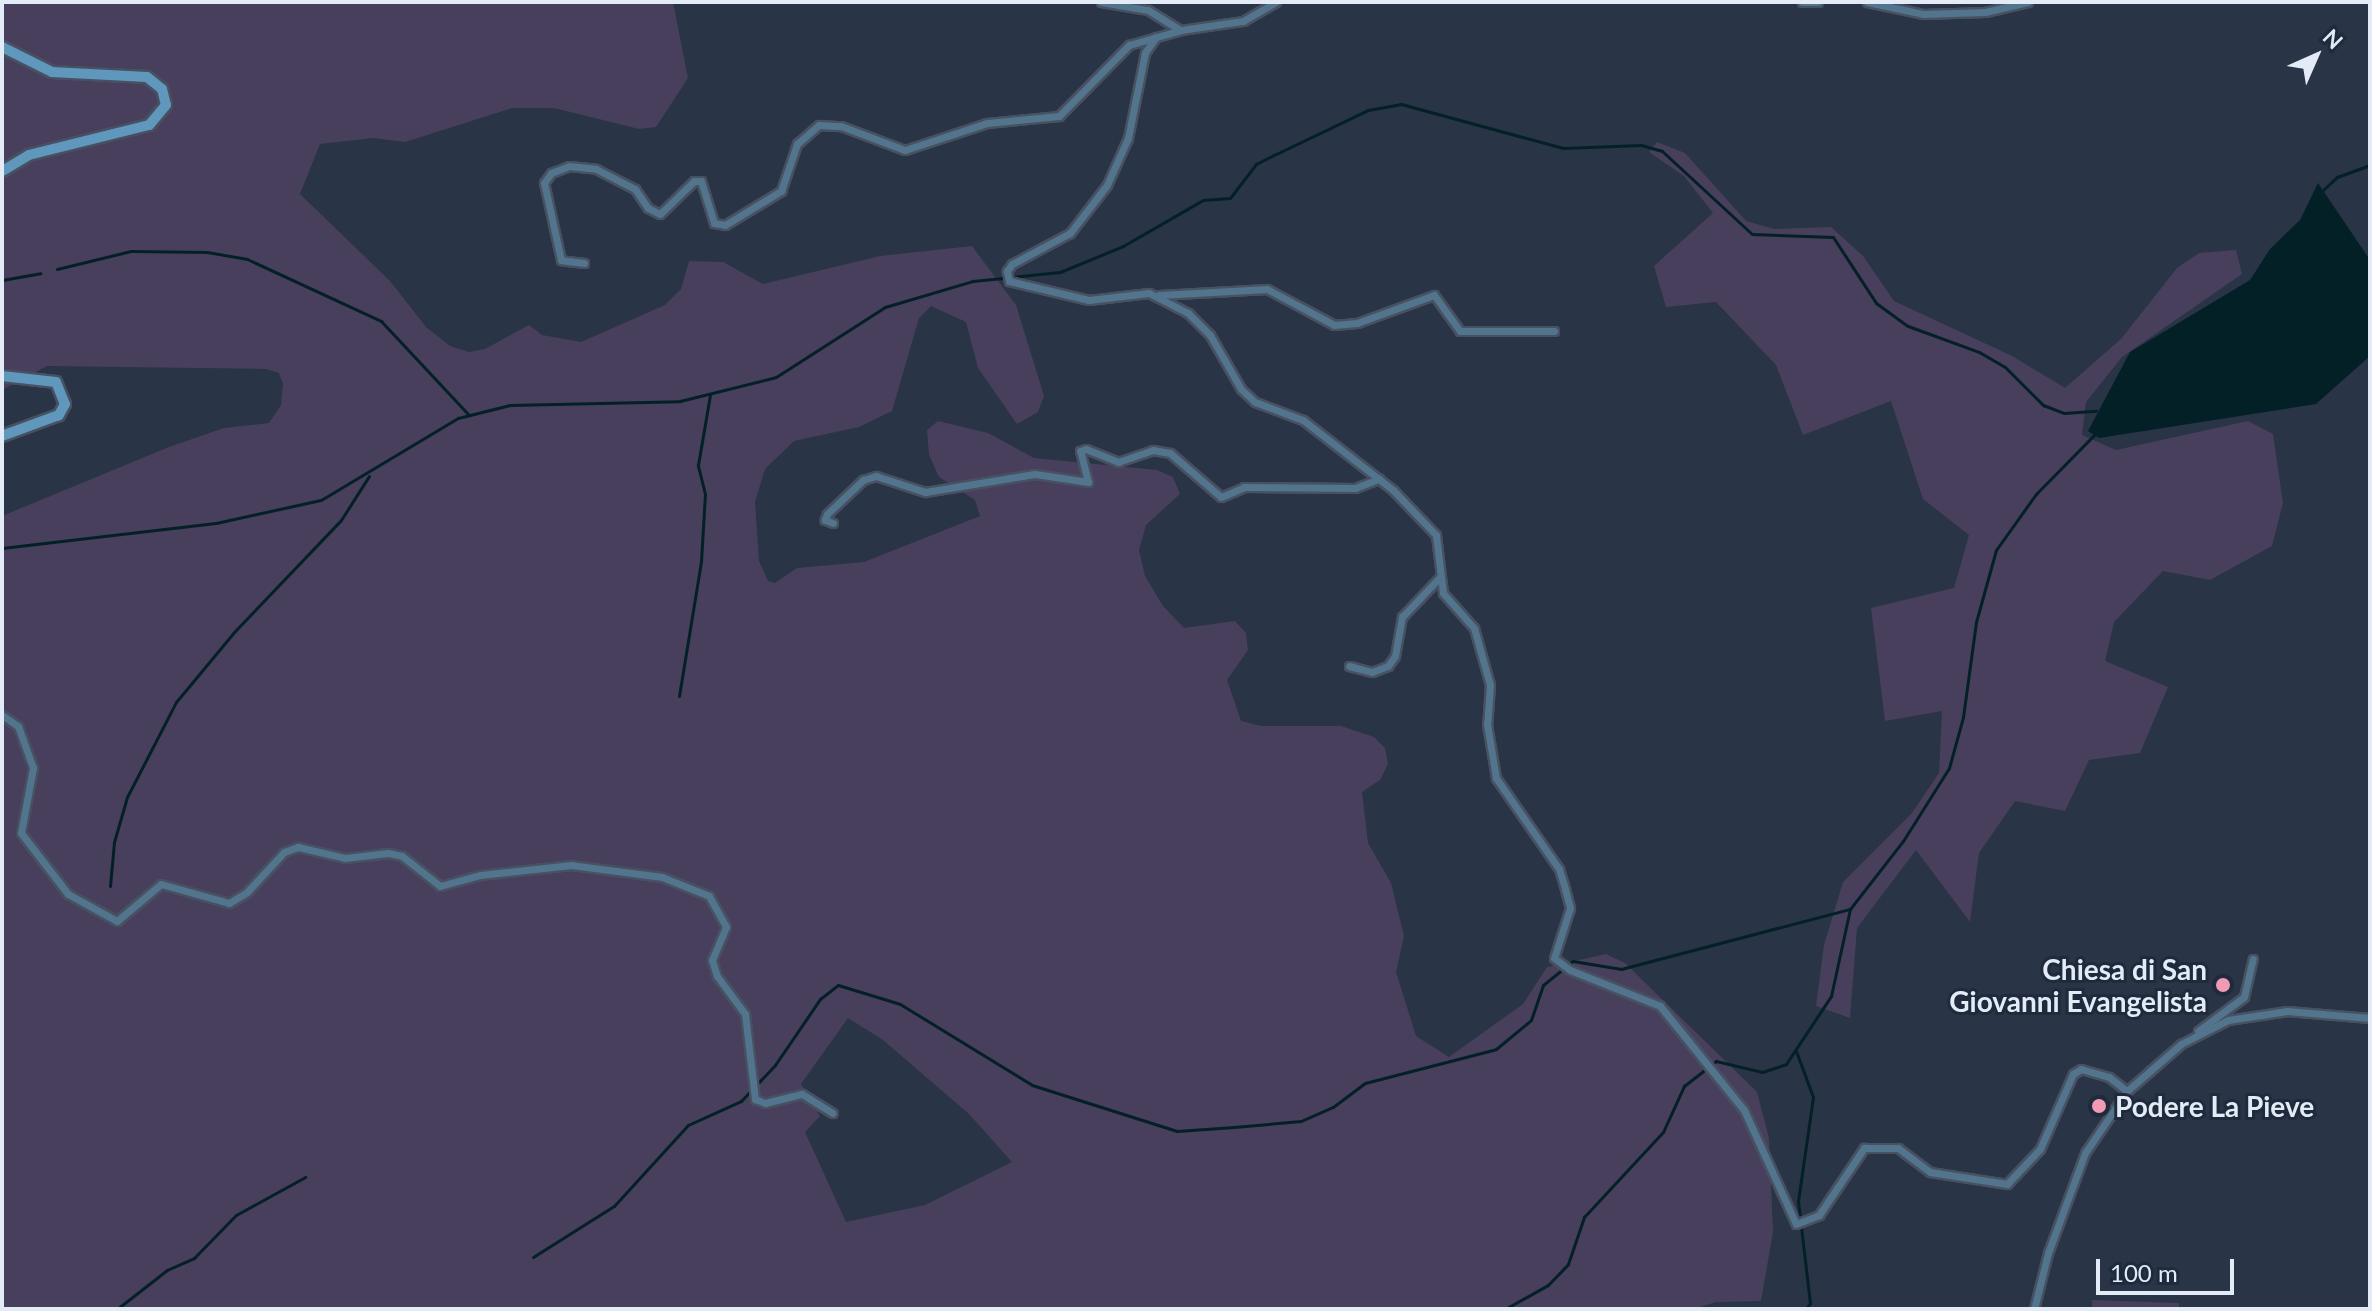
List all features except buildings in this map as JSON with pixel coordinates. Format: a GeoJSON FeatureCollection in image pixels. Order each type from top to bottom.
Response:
{"type":"FeatureCollection","features":[{"type":"Feature","properties":{"kind":"main road"},"geometry":{"type":"LineString","coordinates":[[2,47],[52,72],[147,77],[162,89],[166,105],[149,125],[29,155],[2,171]]}},
{"type":"Feature","properties":{"kind":"main road"},"geometry":{"type":"LineString","coordinates":[[2,376],[56,382],[65,404],[44,422],[2,436]]}},
{"type":"Feature","properties":{"kind":"street"},"geometry":{"type":"LineString","coordinates":[[1101,2],[1148,10],[1167,26],[1181,30]]}},
{"type":"Feature","properties":{"kind":"street"},"geometry":{"type":"LineString","coordinates":[[584,263],[561,260],[544,183],[551,173],[569,166],[596,169],[629,184],[648,208],[660,214],[694,181],[701,181],[708,191],[714,223],[725,225],[781,191],[797,144],[819,125],[841,126],[905,150],[987,123],[1059,116],[1129,45],[1181,30],[1243,21],[1276,2]]}},
{"type":"Feature","properties":{"kind":"street"},"geometry":{"type":"LineString","coordinates":[[1802,2],[1818,2]]}},
{"type":"Feature","properties":{"kind":"street"},"geometry":{"type":"LineString","coordinates":[[1867,2],[1923,14],[1985,12],[2028,2]]}},
{"type":"Feature","properties":{"kind":"street"},"geometry":{"type":"LineString","coordinates":[[1156,37],[1145,53],[1128,138],[1107,185],[1070,233],[1018,258],[1007,271],[1009,281],[1018,286],[1089,300],[1267,289],[1334,325],[1357,323],[1434,295],[1460,331],[1554,331]]}},
{"type":"Feature","properties":{"kind":"street"},"geometry":{"type":"LineString","coordinates":[[1156,295],[1188,313],[1210,335],[1241,389],[1255,402],[1303,420],[1379,479],[1436,535],[1443,593],[1466,616],[1478,640],[1490,685],[1487,724],[1496,778],[1559,869],[1565,889],[1570,908],[1555,949],[1557,964],[1660,1006],[1744,1110],[1796,1224],[1819,1215],[1864,1148],[1898,1148],[1911,1153],[1930,1172],[2007,1184],[2040,1149],[2073,1074],[2081,1069],[2109,1077],[2127,1091]]}},
{"type":"Feature","properties":{"kind":"street"},"geometry":{"type":"LineString","coordinates":[[833,523],[825,520],[827,514],[863,480],[876,476],[925,492],[1035,474],[1088,482],[1080,451],[1086,449],[1118,462],[1153,450],[1170,453],[1221,497],[1244,487],[1355,488],[1379,479]]}},
{"type":"Feature","properties":{"kind":"street"},"geometry":{"type":"LineString","coordinates":[[1349,666],[1372,672],[1388,666],[1395,656],[1402,617],[1439,578]]}},
{"type":"Feature","properties":{"kind":"street"},"geometry":{"type":"LineString","coordinates":[[2,715],[18,726],[33,768],[21,833],[68,894],[100,916],[117,921],[161,884],[229,903],[266,875],[284,852],[298,847],[345,858],[388,853],[402,856],[440,886],[480,875],[571,865],[662,877],[709,896],[726,927],[712,960],[745,1014],[755,1099],[765,1103],[802,1094],[833,1113]]}},
{"type":"Feature","properties":{"kind":"street"},"geometry":{"type":"LineString","coordinates":[[2034,1309],[2048,1253],[2085,1153],[2127,1091],[2181,1044],[2244,997],[2253,959]]}},
{"type":"Feature","properties":{"kind":"street"},"geometry":{"type":"LineString","coordinates":[[2181,1044],[2228,1020],[2287,1011],[2370,1018]]}},
{"type":"Feature","properties":{"kind":"shaded area"},"geometry":{"type":"Polygon","coordinates":[[[2,2],[673,2],[688,78],[656,127],[639,129],[554,108],[512,108],[405,142],[373,138],[320,144],[300,194],[390,281],[426,327],[450,346],[469,352],[485,349],[529,325],[542,335],[581,342],[665,305],[681,289],[689,261],[723,262],[763,284],[880,256],[972,246],[1016,305],[1044,396],[1038,412],[1017,424],[978,368],[966,322],[931,306],[919,318],[892,411],[859,427],[794,441],[765,469],[755,502],[759,561],[768,581],[775,583],[797,568],[864,562],[980,516],[975,500],[939,477],[929,455],[927,430],[938,421],[988,433],[1034,458],[1157,470],[1173,477],[1180,494],[1146,525],[1139,550],[1145,576],[1163,606],[1184,628],[1235,621],[1246,633],[1248,650],[1227,680],[1241,721],[1261,726],[1341,726],[1374,737],[1385,748],[1388,764],[1380,780],[1362,792],[1368,843],[1391,883],[1404,936],[1396,972],[1416,1036],[1449,1057],[1523,1004],[1547,967],[1606,954],[1625,963],[1757,1092],[1769,1138],[1773,1232],[1761,1301],[1716,1302],[1694,1309],[2,1309],[2,516],[169,447],[224,428],[269,423],[281,405],[283,384],[279,373],[266,369],[47,366],[2,390],[2,2]],[[848,1018],[801,1084],[820,1116],[805,1132],[846,1222],[925,1205],[1012,1162],[969,1114],[883,1040],[848,1018]]]}},
{"type":"Feature","properties":{"kind":"shaded area"},"geometry":{"type":"Polygon","coordinates":[[[1657,142],[1685,153],[1746,221],[1774,229],[1831,227],[1863,256],[1894,301],[2012,356],[2065,388],[2121,339],[2177,268],[2199,253],[2236,250],[2242,274],[2122,357],[2086,402],[2082,435],[2116,450],[2248,421],[2273,434],[2283,503],[2272,546],[2210,580],[2163,571],[2114,622],[2105,661],[2168,687],[2140,753],[2089,760],[2065,811],[2015,801],[1979,853],[1970,922],[1916,850],[1857,928],[1850,1018],[1816,1006],[1824,945],[1843,882],[1912,813],[1939,773],[1942,711],[1885,721],[1871,608],[1954,588],[1969,535],[1923,499],[1891,401],[1803,435],[1776,365],[1716,302],[1666,307],[1654,266],[1713,213],[1684,176],[1649,152],[1657,142]]]}},
{"type":"Feature","properties":{"kind":"shaded area"},"geometry":{"type":"Polygon","coordinates":[[[2092,1300],[2179,1303],[2179,1309],[2092,1309],[2092,1300]]]}},
{"type":"Feature","properties":{"kind":"water"},"geometry":{"type":"Polygon","coordinates":[[[2318,183],[2370,260],[2370,356],[2316,404],[2099,438],[2088,431],[2130,352],[2250,280],[2270,249],[2300,220],[2318,183]]]}},
{"type":"Feature","properties":{"kind":"waterway"},"geometry":{"type":"LineString","coordinates":[[2,548],[216,523],[321,500],[458,418],[510,405],[680,401],[776,377],[885,307],[973,281],[1060,272],[1123,246],[1203,200],[1230,198],[1256,164],[1274,155],[1368,110],[1401,104],[1563,148],[1641,145],[1662,151],[1752,234],[1833,237],[1876,303],[1908,326],[1979,352],[2005,367],[2043,405],[2064,413],[2096,411]]}},
{"type":"Feature","properties":{"kind":"waterway"},"geometry":{"type":"LineString","coordinates":[[2322,191],[2337,177],[2370,165]]}},
{"type":"Feature","properties":{"kind":"waterway"},"geometry":{"type":"LineString","coordinates":[[57,269],[131,251],[207,252],[247,259],[381,321],[469,415]]}},
{"type":"Feature","properties":{"kind":"waterway"},"geometry":{"type":"LineString","coordinates":[[2,280],[40,273]]}},
{"type":"Feature","properties":{"kind":"waterway"},"geometry":{"type":"LineString","coordinates":[[679,696],[701,561],[705,494],[698,465],[710,395]]}},
{"type":"Feature","properties":{"kind":"waterway"},"geometry":{"type":"LineString","coordinates":[[533,1257],[614,1206],[688,1125],[741,1101],[775,1065],[820,999],[838,985],[900,1004],[1032,1085],[1177,1131],[1234,1127],[1301,1121],[1333,1107],[1365,1083],[1496,1049],[1531,1020],[1543,985],[1573,961],[1621,969],[1850,909],[1903,841],[1949,768],[1963,717],[1976,622],[1996,550],[2036,494],[2095,434]]}},
{"type":"Feature","properties":{"kind":"waterway"},"geometry":{"type":"LineString","coordinates":[[110,886],[114,842],[127,797],[176,702],[235,631],[341,520],[369,476]]}},
{"type":"Feature","properties":{"kind":"waterway"},"geometry":{"type":"LineString","coordinates":[[1505,1309],[1548,1285],[1568,1264],[1584,1217],[1663,1132],[1684,1086],[1716,1061],[1762,1072],[1786,1064],[1831,996],[1850,909]]}},
{"type":"Feature","properties":{"kind":"waterway"},"geometry":{"type":"LineString","coordinates":[[1796,1051],[1813,1097],[1798,1201],[1810,1303],[1806,1309]]}},
{"type":"Feature","properties":{"kind":"waterway"},"geometry":{"type":"LineString","coordinates":[[117,1309],[167,1270],[194,1258],[236,1215],[305,1177]]}},
{"type":"Feature","properties":{"kind":"place","name":"Chiesa di San Giovanni Evangelista"},"geometry":{"type":"Point","coordinates":[2223,985]}},
{"type":"Feature","properties":{"kind":"place","name":"Podere La Pieve"},"geometry":{"type":"Point","coordinates":[2099,1106]}}]}
